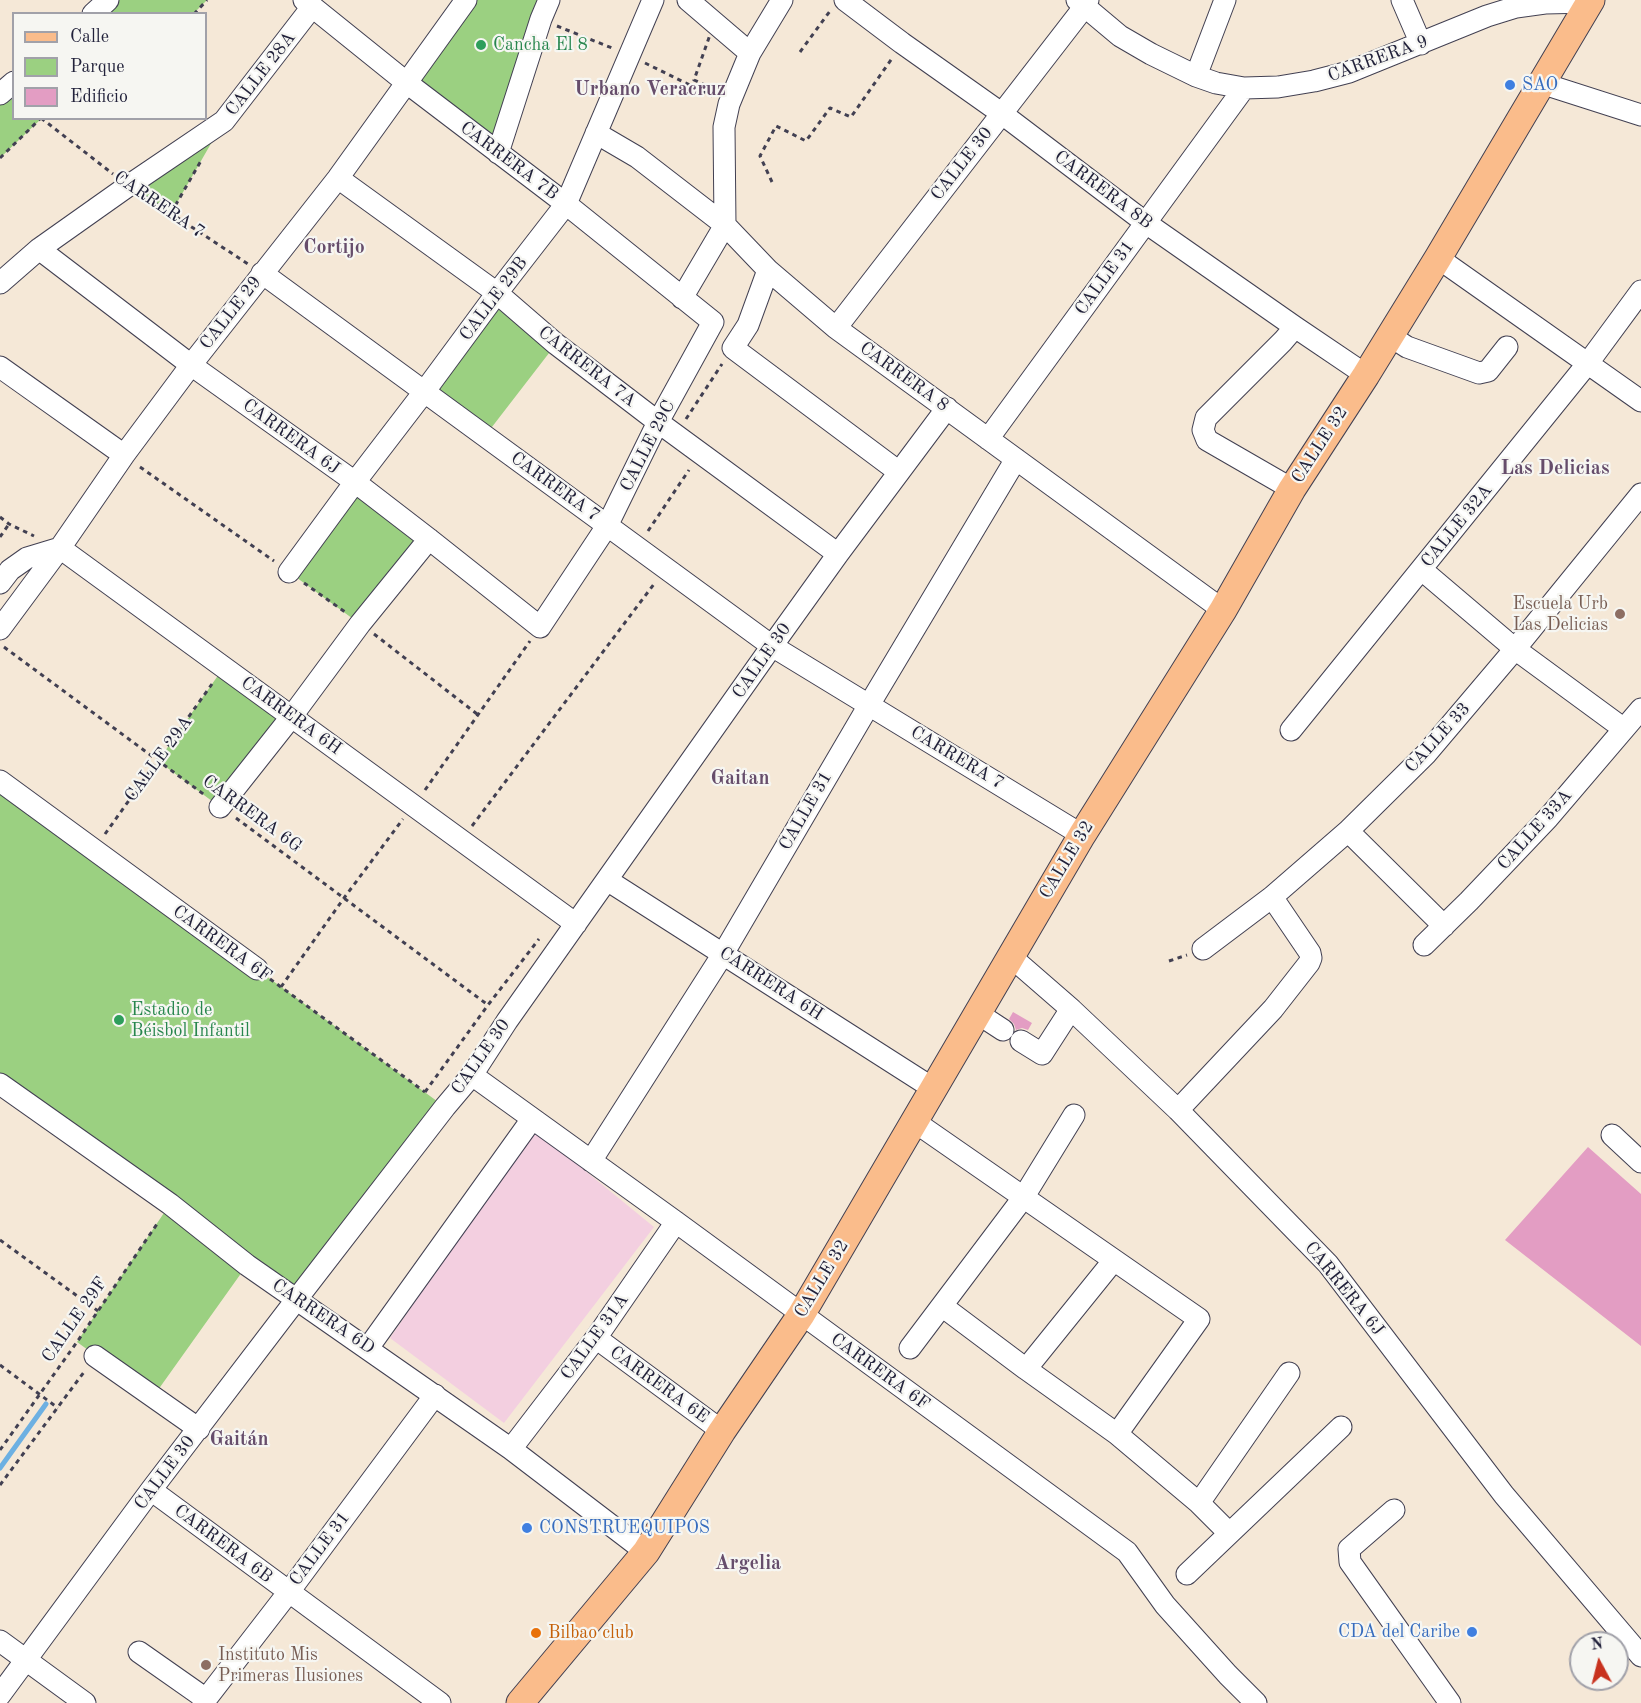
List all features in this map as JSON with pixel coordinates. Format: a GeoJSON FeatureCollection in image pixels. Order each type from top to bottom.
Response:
{"type":"FeatureCollection","features":[{"type":"Feature","properties":{"kind":"main road","name":"CALLE 32"},"geometry":{"type":"LineString","coordinates":[[520,1703],[646,1552],[722,1431],[801,1315],[1082,835],[1223,610],[1292,489],[1438,258],[1590,1]]}},
{"type":"Feature","properties":{"kind":"street"},"geometry":{"type":"LineString","coordinates":[[95,12],[108,0]]}},
{"type":"Feature","properties":{"kind":"street","name":"CALLE 29"},"geometry":{"type":"LineString","coordinates":[[0,629],[60,548],[124,455],[262,273],[338,178],[466,0]]}},
{"type":"Feature","properties":{"kind":"street"},"geometry":{"type":"LineString","coordinates":[[498,153],[549,0]]}},
{"type":"Feature","properties":{"kind":"street","name":"CALLE 29B"},"geometry":{"type":"LineString","coordinates":[[290,572],[355,482],[566,204],[653,0]]}},
{"type":"Feature","properties":{"kind":"street"},"geometry":{"type":"LineString","coordinates":[[688,0],[747,54]]}},
{"type":"Feature","properties":{"kind":"street"},"geometry":{"type":"LineString","coordinates":[[682,298],[725,225],[724,127],[729,104],[747,54],[782,0]]}},
{"type":"Feature","properties":{"kind":"street"},"geometry":{"type":"LineString","coordinates":[[1196,76],[1225,0]]}},
{"type":"Feature","properties":{"kind":"street"},"geometry":{"type":"LineString","coordinates":[[1402,0],[1420,44]]}},
{"type":"Feature","properties":{"kind":"street","name":"CARRERA 9"},"geometry":{"type":"LineString","coordinates":[[1083,2],[1120,36],[1150,54],[1196,76],[1216,83],[1244,88],[1278,87],[1349,72],[1487,16],[1516,7],[1590,1]]}},
{"type":"Feature","properties":{"kind":"street","name":"CALLE 30"},"geometry":{"type":"LineString","coordinates":[[836,328],[1083,2]]}},
{"type":"Feature","properties":{"kind":"street","name":"CARRERA 7B"},"geometry":{"type":"LineString","coordinates":[[308,4],[566,204],[713,322]]}},
{"type":"Feature","properties":{"kind":"street","name":"CALLE 28A"},"geometry":{"type":"LineString","coordinates":[[0,283],[39,249],[224,122],[308,4]]}},
{"type":"Feature","properties":{"kind":"street","name":"CARRERA 8B"},"geometry":{"type":"LineString","coordinates":[[838,4],[902,44],[1001,113],[1146,223],[1366,375]]}},
{"type":"Feature","properties":{"kind":"street"},"geometry":{"type":"LineString","coordinates":[[1541,83],[1641,115]]}},
{"type":"Feature","properties":{"kind":"street"},"geometry":{"type":"LineString","coordinates":[[0,93],[12,84]]}},
{"type":"Feature","properties":{"kind":"street","name":"CALLE 31"},"geometry":{"type":"LineString","coordinates":[[988,439],[1244,88]]}},
{"type":"Feature","properties":{"kind":"street","name":"CARRERA 8"},"geometry":{"type":"LineString","coordinates":[[596,133],[637,157],[725,225],[768,270],[836,328],[1223,610]]}},
{"type":"Feature","properties":{"kind":"street","name":"CARRERA 7A"},"geometry":{"type":"LineString","coordinates":[[338,178],[497,293],[556,344],[838,554]]}},
{"type":"Feature","properties":{"kind":"street","name":"CARRERA 6J"},"geometry":{"type":"LineString","coordinates":[[39,249],[191,365],[355,482],[540,627]]}},
{"type":"Feature","properties":{"kind":"street"},"geometry":{"type":"LineString","coordinates":[[1438,258],[1641,401]]}},
{"type":"Feature","properties":{"kind":"street"},"geometry":{"type":"LineString","coordinates":[[768,270],[748,324],[733,348],[899,472]]}},
{"type":"Feature","properties":{"kind":"street","name":"CARRERA 7"},"geometry":{"type":"LineString","coordinates":[[262,273],[772,646],[1082,835]]}},
{"type":"Feature","properties":{"kind":"street","name":"CALLE 32A"},"geometry":{"type":"LineString","coordinates":[[1291,730],[1588,363],[1641,291]]}},
{"type":"Feature","properties":{"kind":"street","name":"CALLE 29C"},"geometry":{"type":"LineString","coordinates":[[540,627],[623,537],[713,322]]}},
{"type":"Feature","properties":{"kind":"street"},"geometry":{"type":"LineString","coordinates":[[1292,489],[1207,440],[1203,430],[1206,418],[1295,327]]}},
{"type":"Feature","properties":{"kind":"street"},"geometry":{"type":"LineString","coordinates":[[1390,336],[1407,347],[1479,374],[1488,371],[1507,347]]}},
{"type":"Feature","properties":{"kind":"street"},"geometry":{"type":"LineString","coordinates":[[0,367],[124,455]]}},
{"type":"Feature","properties":{"kind":"street","name":"CALLE 30"},"geometry":{"type":"LineString","coordinates":[[0,1695],[151,1490],[472,1075],[507,1021],[772,646],[947,408]]}},
{"type":"Feature","properties":{"kind":"street","name":"CALLE 31"},"geometry":{"type":"LineString","coordinates":[[591,1161],[723,954],[1016,459]]}},
{"type":"Feature","properties":{"kind":"street","name":"CALLE 33"},"geometry":{"type":"LineString","coordinates":[[1203,949],[1272,897],[1348,831],[1426,754],[1641,494]]}},
{"type":"Feature","properties":{"kind":"street"},"geometry":{"type":"LineString","coordinates":[[220,807],[292,716],[360,624],[429,539]]}},
{"type":"Feature","properties":{"kind":"street"},"geometry":{"type":"LineString","coordinates":[[0,583],[10,570],[27,558],[60,548]]}},
{"type":"Feature","properties":{"kind":"street","name":"CARRERA 6H"},"geometry":{"type":"LineString","coordinates":[[60,548],[576,924]]}},
{"type":"Feature","properties":{"kind":"street"},"geometry":{"type":"LineString","coordinates":[[1422,570],[1515,649],[1624,729]]}},
{"type":"Feature","properties":{"kind":"street","name":"CALLE 33A"},"geometry":{"type":"LineString","coordinates":[[1424,945],[1548,818],[1641,709]]}},
{"type":"Feature","properties":{"kind":"street","name":"CARRERA 6F"},"geometry":{"type":"LineString","coordinates":[[0,782],[257,969]]}},
{"type":"Feature","properties":{"kind":"street"},"geometry":{"type":"LineString","coordinates":[[1348,831],[1444,926]]}},
{"type":"Feature","properties":{"kind":"street","name":"CARRERA 6H"},"geometry":{"type":"LineString","coordinates":[[607,880],[934,1089]]}},
{"type":"Feature","properties":{"kind":"street"},"geometry":{"type":"LineString","coordinates":[[1179,1110],[1273,1010],[1309,963],[1310,953],[1272,897]]}},
{"type":"Feature","properties":{"kind":"street","name":"CARRERA 6J"},"geometry":{"type":"LineString","coordinates":[[1010,956],[1179,1110],[1328,1264],[1504,1495],[1641,1656]]}},
{"type":"Feature","properties":{"kind":"street"},"geometry":{"type":"LineString","coordinates":[[1021,1041],[1042,1054],[1071,1010]]}},
{"type":"Feature","properties":{"kind":"street"},"geometry":{"type":"LineString","coordinates":[[977,1013],[1003,1030]]}},
{"type":"Feature","properties":{"kind":"street","name":"CARRERA 6F"},"geometry":{"type":"LineString","coordinates":[[472,1075],[1128,1552],[1165,1605],[1228,1676],[1256,1703]]}},
{"type":"Feature","properties":{"kind":"street","name":"CARRERA 6D"},"geometry":{"type":"LineString","coordinates":[[0,1084],[170,1204],[256,1272],[511,1449],[646,1552]]}},
{"type":"Feature","properties":{"kind":"street"},"geometry":{"type":"LineString","coordinates":[[910,1348],[1023,1198],[1074,1115]]}},
{"type":"Feature","properties":{"kind":"street"},"geometry":{"type":"LineString","coordinates":[[368,1348],[532,1119]]}},
{"type":"Feature","properties":{"kind":"street"},"geometry":{"type":"LineString","coordinates":[[915,1122],[1199,1319],[1117,1434]]}},
{"type":"Feature","properties":{"kind":"street"},"geometry":{"type":"LineString","coordinates":[[1612,1135],[1641,1162]]}},
{"type":"Feature","properties":{"kind":"street","name":"CALLE 31A"},"geometry":{"type":"LineString","coordinates":[[511,1449],[596,1338],[676,1222]]}},
{"type":"Feature","properties":{"kind":"street"},"geometry":{"type":"LineString","coordinates":[[1026,1369],[1114,1260]]}},
{"type":"Feature","properties":{"kind":"street"},"geometry":{"type":"LineString","coordinates":[[942,1306],[1117,1434],[1198,1503],[1229,1533]]}},
{"type":"Feature","properties":{"kind":"street","name":"CARRERA 6E"},"geometry":{"type":"LineString","coordinates":[[596,1338],[722,1431]]}},
{"type":"Feature","properties":{"kind":"street"},"geometry":{"type":"LineString","coordinates":[[95,1356],[199,1429]]}},
{"type":"Feature","properties":{"kind":"street"},"geometry":{"type":"LineString","coordinates":[[1198,1503],[1289,1373]]}},
{"type":"Feature","properties":{"kind":"street","name":"CALLE 31"},"geometry":{"type":"LineString","coordinates":[[205,1701],[435,1395]]}},
{"type":"Feature","properties":{"kind":"street"},"geometry":{"type":"LineString","coordinates":[[1187,1574],[1341,1428]]}},
{"type":"Feature","properties":{"kind":"street","name":"CARRERA 6B"},"geometry":{"type":"LineString","coordinates":[[151,1490],[440,1703]]}},
{"type":"Feature","properties":{"kind":"street"},"geometry":{"type":"LineString","coordinates":[[1394,1510],[1349,1549],[1350,1562],[1450,1703]]}},
{"type":"Feature","properties":{"kind":"street"},"geometry":{"type":"LineString","coordinates":[[0,1641],[85,1703]]}},
{"type":"Feature","properties":{"kind":"street"},"geometry":{"type":"LineString","coordinates":[[139,1652],[205,1701]]}},
{"type":"Feature","properties":{"kind":"path"},"geometry":{"type":"LineString","coordinates":[[196,12],[207,0]]}},
{"type":"Feature","properties":{"kind":"path"},"geometry":{"type":"LineString","coordinates":[[800,52],[838,4]]}},
{"type":"Feature","properties":{"kind":"path"},"geometry":{"type":"LineString","coordinates":[[711,32],[747,54],[727,95],[694,80],[711,32]]}},
{"type":"Feature","properties":{"kind":"path"},"geometry":{"type":"LineString","coordinates":[[772,182],[760,156],[776,126],[806,141],[830,108],[851,117],[902,44]]}},
{"type":"Feature","properties":{"kind":"path"},"geometry":{"type":"LineString","coordinates":[[0,158],[39,120]]}},
{"type":"Feature","properties":{"kind":"path","name":"CARRERA 7"},"geometry":{"type":"LineString","coordinates":[[44,120],[128,186],[262,273]]}},
{"type":"Feature","properties":{"kind":"path"},"geometry":{"type":"LineString","coordinates":[[171,213],[206,152]]}},
{"type":"Feature","properties":{"kind":"path"},"geometry":{"type":"LineString","coordinates":[[667,428],[696,406],[733,348]]}},
{"type":"Feature","properties":{"kind":"path"},"geometry":{"type":"LineString","coordinates":[[623,537],[700,453]]}},
{"type":"Feature","properties":{"kind":"path"},"geometry":{"type":"LineString","coordinates":[[0,517],[9,524],[60,548]]}},
{"type":"Feature","properties":{"kind":"path"},"geometry":{"type":"LineString","coordinates":[[0,537],[9,524]]}},
{"type":"Feature","properties":{"kind":"path"},"geometry":{"type":"LineString","coordinates":[[461,840],[665,568]]}},
{"type":"Feature","properties":{"kind":"path","name":"CARRERA 6G"},"geometry":{"type":"LineString","coordinates":[[0,645],[488,1005]]}},
{"type":"Feature","properties":{"kind":"path","name":"CALLE 29A"},"geometry":{"type":"LineString","coordinates":[[93,850],[224,667]]}},
{"type":"Feature","properties":{"kind":"path","name":"CARRERA 6F"},"geometry":{"type":"LineString","coordinates":[[257,969],[445,1107]]}},
{"type":"Feature","properties":{"kind":"path","name":"CALLE 29F"},"geometry":{"type":"LineString","coordinates":[[0,1450],[170,1204]]}},
{"type":"Feature","properties":{"kind":"path"},"geometry":{"type":"LineString","coordinates":[[0,1240],[98,1311]]}},
{"type":"Feature","properties":{"kind":"path"},"geometry":{"type":"LineString","coordinates":[[0,1485],[95,1356]]}},
{"type":"Feature","properties":{"kind":"path"},"geometry":{"type":"LineString","coordinates":[[0,1365],[58,1408]]}},
{"type":"Feature","properties":{"kind":"shaded area"},"geometry":{"type":"Polygon","coordinates":[[[534,1129],[654,1227],[504,1423],[390,1338],[534,1129]]]}},
{"type":"Feature","properties":{"kind":"green space"},"geometry":{"type":"Polygon","coordinates":[[[108,0],[207,0],[195,12],[95,12],[108,0]]]}},
{"type":"Feature","properties":{"kind":"green space"},"geometry":{"type":"Polygon","coordinates":[[[468,0],[549,0],[498,153],[407,83],[468,0]]]}},
{"type":"Feature","properties":{"kind":"green space"},"geometry":{"type":"Polygon","coordinates":[[[12,83],[12,120],[40,120],[0,158],[0,94],[12,83]]]}},
{"type":"Feature","properties":{"kind":"green space"},"geometry":{"type":"Polygon","coordinates":[[[224,121],[171,213],[128,186],[224,121]]]}},
{"type":"Feature","properties":{"kind":"green space"},"geometry":{"type":"Polygon","coordinates":[[[497,293],[556,344],[485,436],[424,392],[497,293]]]}},
{"type":"Feature","properties":{"kind":"green space"},"geometry":{"type":"Polygon","coordinates":[[[355,482],[429,539],[360,624],[289,572],[355,482]]]}},
{"type":"Feature","properties":{"kind":"green space"},"geometry":{"type":"Polygon","coordinates":[[[224,667],[292,716],[220,807],[158,761],[224,667]]]}},
{"type":"Feature","properties":{"kind":"green space"},"geometry":{"type":"Polygon","coordinates":[[[0,781],[445,1107],[296,1300],[247,1265],[153,1397],[77,1342],[170,1204],[0,1084],[0,781]]]}},
{"type":"Feature","properties":{"kind":"building"},"geometry":{"type":"Polygon","coordinates":[[[1013,1012],[1032,1023],[1028,1030],[1022,1028],[1016,1030],[1009,1019],[1013,1012]]]}},
{"type":"Feature","properties":{"kind":"building"},"geometry":{"type":"Polygon","coordinates":[[[1588,1147],[1641,1194],[1641,1346],[1505,1240],[1588,1147]]]}},
{"type":"Feature","properties":{"kind":"waterway"},"geometry":{"type":"LineString","coordinates":[[0,1468],[46,1404]]}},
{"type":"Feature","properties":{"kind":"place","name":"Cancha El 8"},"geometry":{"type":"Point","coordinates":[481,45]}},
{"type":"Feature","properties":{"kind":"place","name":"SAO"},"geometry":{"type":"Point","coordinates":[1510,85]}},
{"type":"Feature","properties":{"kind":"place","name":"Escuela Urb Las Delicias"},"geometry":{"type":"Point","coordinates":[1620,614]}},
{"type":"Feature","properties":{"kind":"place","name":"Estadio de Béisbol Infantil"},"geometry":{"type":"Point","coordinates":[119,1020]}},
{"type":"Feature","properties":{"kind":"place","name":"CONSTRUEQUIPOS"},"geometry":{"type":"Point","coordinates":[527,1528]}},
{"type":"Feature","properties":{"kind":"place","name":"CDA del Caribe"},"geometry":{"type":"Point","coordinates":[1472,1632]}},
{"type":"Feature","properties":{"kind":"place","name":"Bilbao club"},"geometry":{"type":"Point","coordinates":[536,1633]}},
{"type":"Feature","properties":{"kind":"place","name":"Instituto Mis Primeras Ilusiones"},"geometry":{"type":"Point","coordinates":[206,1665]}},
{"type":"Feature","properties":{"kind":"district","name":"Urbano Veracruz"},"geometry":{"type":"Point","coordinates":[650,90]}},
{"type":"Feature","properties":{"kind":"district","name":"Cortijo"},"geometry":{"type":"Point","coordinates":[334,248]}},
{"type":"Feature","properties":{"kind":"district","name":"Las Delicias"},"geometry":{"type":"Point","coordinates":[1555,469]}},
{"type":"Feature","properties":{"kind":"district","name":"Gaitan"},"geometry":{"type":"Point","coordinates":[740,779]}},
{"type":"Feature","properties":{"kind":"district","name":"Gaitán"},"geometry":{"type":"Point","coordinates":[239,1440]}},
{"type":"Feature","properties":{"kind":"district","name":"Argelia"},"geometry":{"type":"Point","coordinates":[748,1564]}}]}
